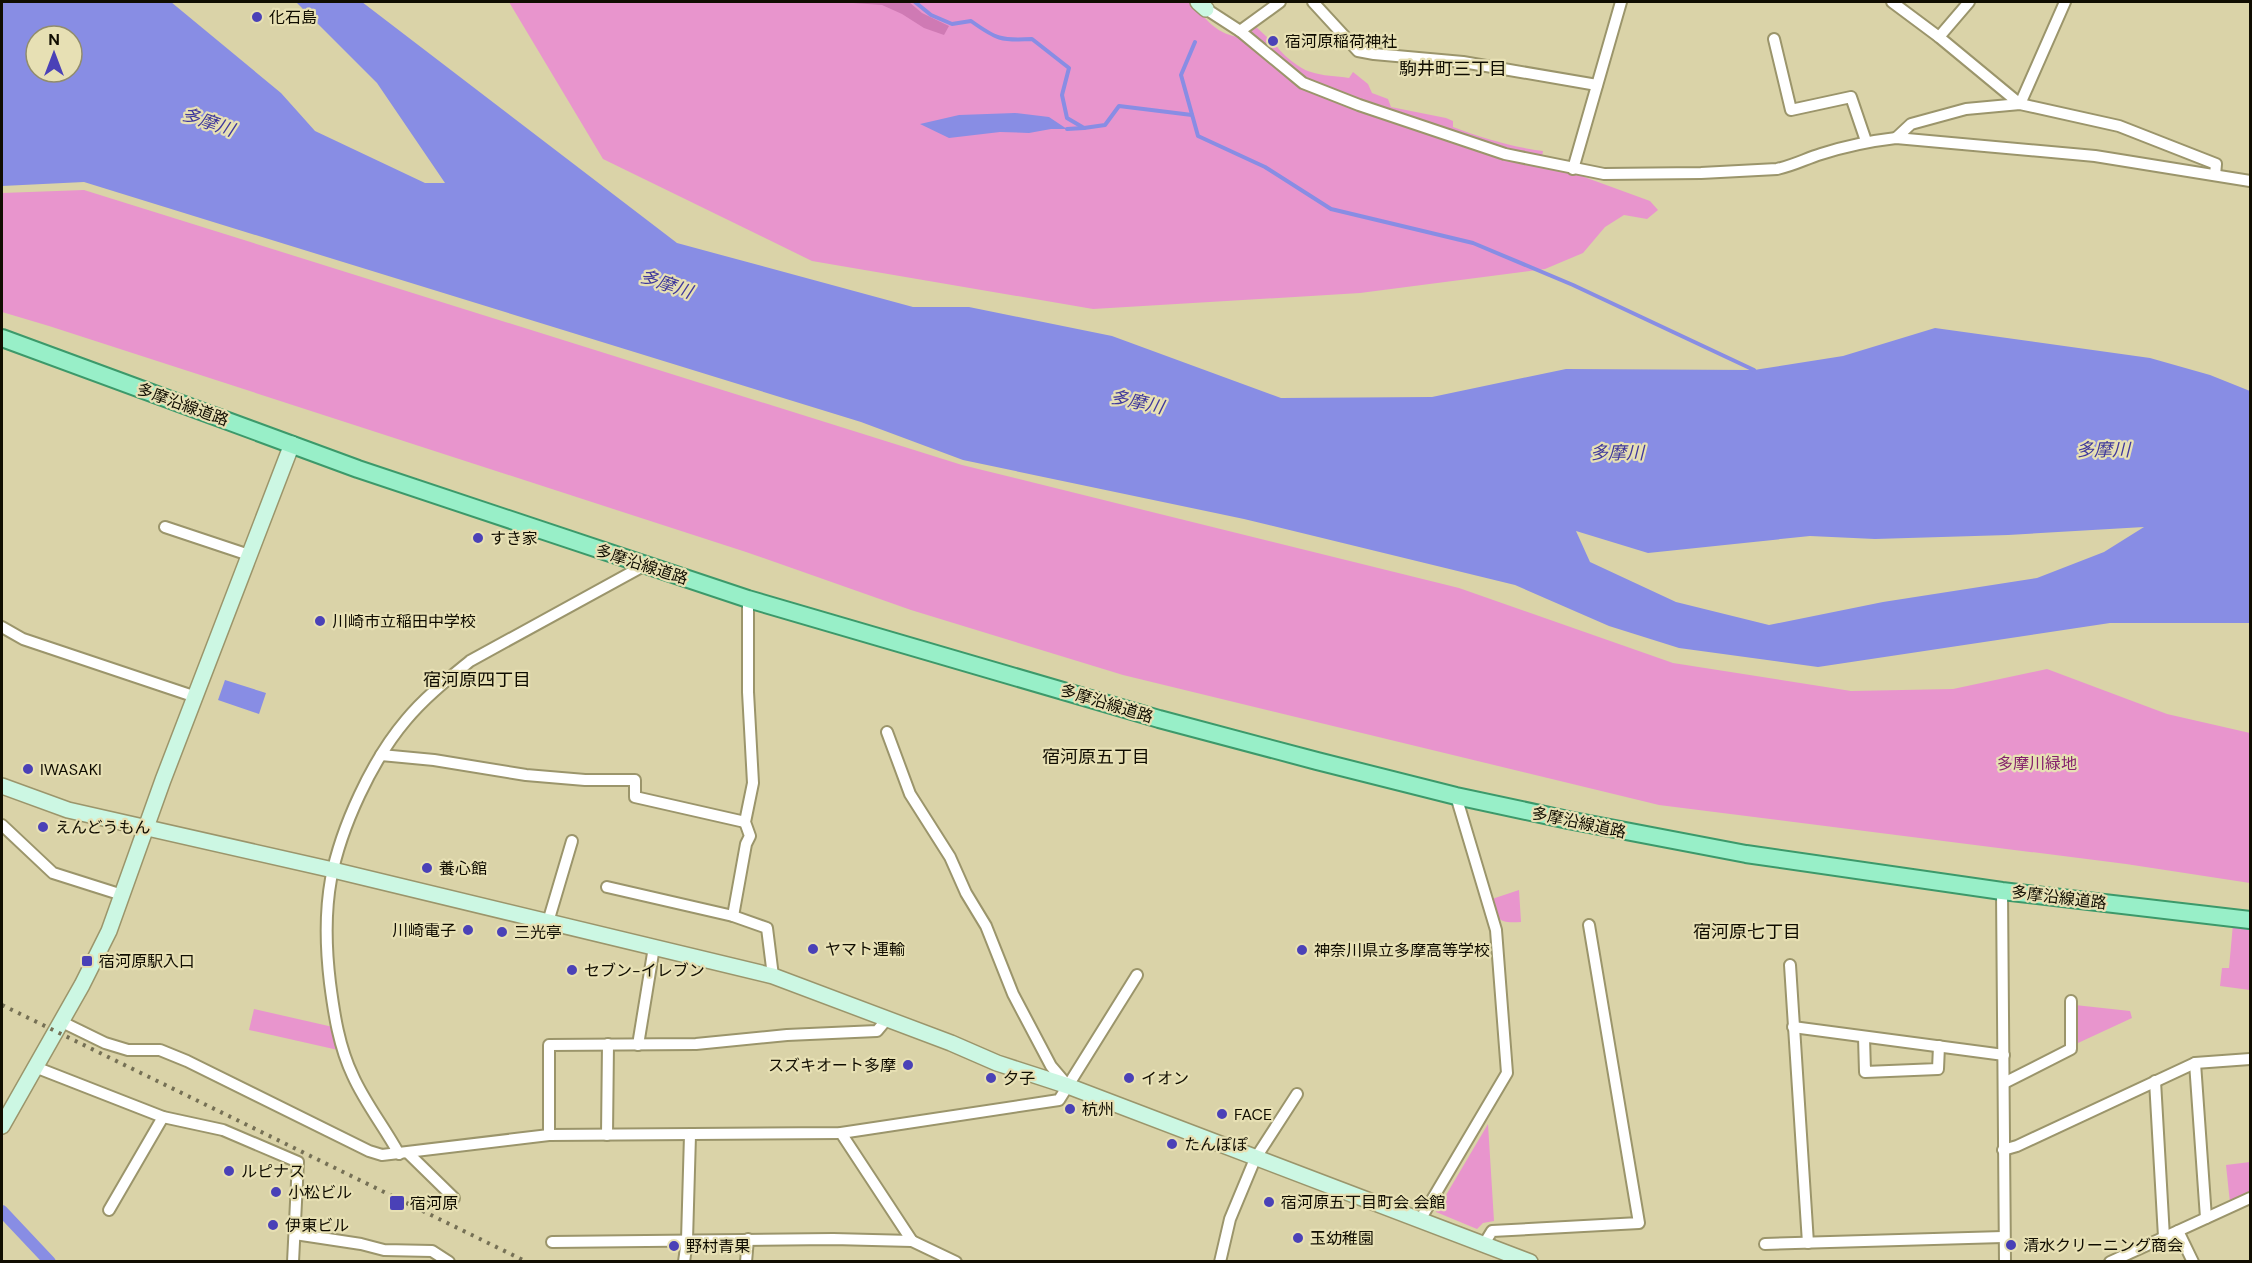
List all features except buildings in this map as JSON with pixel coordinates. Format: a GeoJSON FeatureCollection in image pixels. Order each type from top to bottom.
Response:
{"type":"FeatureCollection","features":[{"type":"Feature","properties":{"kind":"main road","name":"多摩沿線道路"},"geometry":{"type":"LineString","coordinates":[[2,338],[358,469],[748,599],[1159,719],[1456,796],[1746,854],[2002,891],[2250,920]]}},
{"type":"Feature","properties":{"kind":"street"},"geometry":{"type":"LineString","coordinates":[[1240,31],[1280,2]]}},
{"type":"Feature","properties":{"kind":"street"},"geometry":{"type":"LineString","coordinates":[[1313,2],[1358,51],[1463,62],[1597,85]]}},
{"type":"Feature","properties":{"kind":"street"},"geometry":{"type":"LineString","coordinates":[[1573,169],[1621,2]]}},
{"type":"Feature","properties":{"kind":"street"},"geometry":{"type":"LineString","coordinates":[[1892,2],[1939,37],[2020,104]]}},
{"type":"Feature","properties":{"kind":"street"},"geometry":{"type":"LineString","coordinates":[[1939,37],[1969,2]]}},
{"type":"Feature","properties":{"kind":"street"},"geometry":{"type":"LineString","coordinates":[[2020,104],[2065,2]]}},
{"type":"Feature","properties":{"kind":"street"},"geometry":{"type":"LineString","coordinates":[[1202,5],[1240,31],[1309,86],[1504,154],[1573,169],[1604,174],[1701,173],[1777,169],[1866,141],[1896,138],[2095,156],[2250,181]]}},
{"type":"Feature","properties":{"kind":"street"},"geometry":{"type":"LineString","coordinates":[[1774,39],[1791,110],[1851,98],[1866,141]]}},
{"type":"Feature","properties":{"kind":"street"},"geometry":{"type":"LineString","coordinates":[[1896,138],[1911,124],[1966,109],[2020,104],[2119,126],[2216,164],[2215,175]]}},
{"type":"Feature","properties":{"kind":"street"},"geometry":{"type":"LineString","coordinates":[[2,1126],[62,1022],[109,931],[292,444]]}},
{"type":"Feature","properties":{"kind":"street"},"geometry":{"type":"LineString","coordinates":[[165,526],[249,555]]}},
{"type":"Feature","properties":{"kind":"street"},"geometry":{"type":"LineString","coordinates":[[454,1198],[404,1153],[353,1076],[340,1039],[333,1007],[327,951],[330,882],[333,870],[351,816],[364,786],[381,755],[407,719],[470,662],[645,565]]}},
{"type":"Feature","properties":{"kind":"street"},"geometry":{"type":"LineString","coordinates":[[733,916],[746,844],[750,836],[745,822],[753,783],[748,692],[748,599]]}},
{"type":"Feature","properties":{"kind":"street"},"geometry":{"type":"LineString","coordinates":[[2,627],[23,639],[196,697]]}},
{"type":"Feature","properties":{"kind":"street"},"geometry":{"type":"LineString","coordinates":[[887,732],[910,794],[950,857],[966,893],[986,926],[1013,994],[1051,1066],[1068,1086]]}},
{"type":"Feature","properties":{"kind":"street"},"geometry":{"type":"LineString","coordinates":[[381,755],[434,760],[526,775],[585,780],[635,780],[635,797],[745,822]]}},
{"type":"Feature","properties":{"kind":"street"},"geometry":{"type":"LineString","coordinates":[[2,786],[68,810],[333,870],[773,976],[887,1018],[997,1063],[1068,1086],[1530,1262]]}},
{"type":"Feature","properties":{"kind":"street"},"geometry":{"type":"LineString","coordinates":[[1420,1220],[1507,1073],[1496,930],[1456,796]]}},
{"type":"Feature","properties":{"kind":"street"},"geometry":{"type":"LineString","coordinates":[[2,825],[53,873],[116,892]]}},
{"type":"Feature","properties":{"kind":"street"},"geometry":{"type":"LineString","coordinates":[[548,922],[572,841]]}},
{"type":"Feature","properties":{"kind":"street"},"geometry":{"type":"LineString","coordinates":[[607,887],[733,916],[768,928],[773,976]]}},
{"type":"Feature","properties":{"kind":"street"},"geometry":{"type":"LineString","coordinates":[[2002,891],[2005,1262]]}},
{"type":"Feature","properties":{"kind":"street"},"geometry":{"type":"LineString","coordinates":[[1484,1244],[1492,1231],[1639,1224],[1588,925]]}},
{"type":"Feature","properties":{"kind":"street"},"geometry":{"type":"LineString","coordinates":[[638,1045],[654,947]]}},
{"type":"Feature","properties":{"kind":"street"},"geometry":{"type":"LineString","coordinates":[[1790,965],[1808,1243]]}},
{"type":"Feature","properties":{"kind":"street"},"geometry":{"type":"LineString","coordinates":[[62,1022],[105,1043],[128,1050],[160,1050],[187,1060],[382,1155],[549,1135],[841,1133],[1059,1100],[1137,975]]}},
{"type":"Feature","properties":{"kind":"street"},"geometry":{"type":"LineString","coordinates":[[2004,1083],[2071,1049],[2072,1001]]}},
{"type":"Feature","properties":{"kind":"street"},"geometry":{"type":"LineString","coordinates":[[549,1135],[549,1045],[696,1044],[786,1035],[877,1031],[887,1018]]}},
{"type":"Feature","properties":{"kind":"street"},"geometry":{"type":"LineString","coordinates":[[1793,1027],[2004,1055]]}},
{"type":"Feature","properties":{"kind":"street"},"geometry":{"type":"LineString","coordinates":[[1864,1036],[1865,1072],[1938,1069],[1939,1046]]}},
{"type":"Feature","properties":{"kind":"street"},"geometry":{"type":"LineString","coordinates":[[607,1135],[608,1044]]}},
{"type":"Feature","properties":{"kind":"street"},"geometry":{"type":"LineString","coordinates":[[2003,1150],[2017,1146],[2195,1063],[2250,1059]]}},
{"type":"Feature","properties":{"kind":"street"},"geometry":{"type":"LineString","coordinates":[[2195,1063],[2206,1218]]}},
{"type":"Feature","properties":{"kind":"street"},"geometry":{"type":"LineString","coordinates":[[35,1067],[164,1117],[223,1130],[298,1162],[293,1262]]}},
{"type":"Feature","properties":{"kind":"street"},"geometry":{"type":"LineString","coordinates":[[2155,1081],[2164,1237]]}},
{"type":"Feature","properties":{"kind":"street"},"geometry":{"type":"LineString","coordinates":[[1220,1262],[1230,1219],[1255,1159],[1297,1094]]}},
{"type":"Feature","properties":{"kind":"street"},"geometry":{"type":"LineString","coordinates":[[109,1210],[164,1117]]}},
{"type":"Feature","properties":{"kind":"street"},"geometry":{"type":"LineString","coordinates":[[841,1133],[912,1240]]}},
{"type":"Feature","properties":{"kind":"street"},"geometry":{"type":"LineString","coordinates":[[684,1262],[687,1240],[690,1135]]}},
{"type":"Feature","properties":{"kind":"street"},"geometry":{"type":"LineString","coordinates":[[2110,1262],[2250,1198]]}},
{"type":"Feature","properties":{"kind":"street"},"geometry":{"type":"LineString","coordinates":[[2178,1231],[2193,1262]]}},
{"type":"Feature","properties":{"kind":"street"},"geometry":{"type":"LineString","coordinates":[[295,1234],[361,1244],[384,1250],[432,1251],[449,1262]]}},
{"type":"Feature","properties":{"kind":"street"},"geometry":{"type":"LineString","coordinates":[[1765,1244],[2003,1237]]}},
{"type":"Feature","properties":{"kind":"street"},"geometry":{"type":"LineString","coordinates":[[747,1262],[748,1239]]}},
{"type":"Feature","properties":{"kind":"street"},"geometry":{"type":"LineString","coordinates":[[552,1242],[748,1239],[912,1240],[956,1262]]}},
{"type":"Feature","properties":{"kind":"green space"},"geometry":{"type":"Polygon","coordinates":[[[509,2],[1191,2],[1213,26],[1226,34],[1242,37],[1297,84],[1361,112],[1482,152],[1576,174],[1650,201],[1658,210],[1647,219],[1624,215],[1605,227],[1583,253],[1545,269],[1360,293],[1093,309],[812,261],[603,159],[509,2]]]}},
{"type":"Feature","properties":{"kind":"green space"},"geometry":{"type":"Polygon","coordinates":[[[1254,25],[1268,38],[1273,38],[1278,48],[1288,58],[1306,70],[1349,78],[1353,72],[1368,84],[1372,93],[1388,99],[1391,107],[1446,118],[1453,121],[1453,127],[1475,135],[1509,145],[1543,151],[1542,157],[1475,140],[1313,82],[1247,30],[1254,25]]]}},
{"type":"Feature","properties":{"kind":"green space","name":"多摩川緑地"},"geometry":{"type":"Polygon","coordinates":[[[84,190],[962,465],[1459,588],[1673,663],[1851,691],[1953,689],[2047,669],[2167,714],[2250,733],[2250,883],[2126,864],[1659,805],[1123,675],[911,610],[746,552],[2,312],[2,193],[84,190]]]}},
{"type":"Feature","properties":{"kind":"green space"},"geometry":{"type":"Polygon","coordinates":[[[1519,890],[1521,922],[1503,921],[1498,916],[1492,899],[1519,890]]]}},
{"type":"Feature","properties":{"kind":"green space"},"geometry":{"type":"Polygon","coordinates":[[[2233,924],[2250,926],[2250,990],[2220,986],[2222,968],[2229,968],[2233,924]]]}},
{"type":"Feature","properties":{"kind":"green space"},"geometry":{"type":"Polygon","coordinates":[[[2075,1005],[2130,1011],[2132,1018],[2078,1043],[2074,1039],[2075,1005]]]}},
{"type":"Feature","properties":{"kind":"green space"},"geometry":{"type":"Polygon","coordinates":[[[254,1009],[333,1027],[338,1050],[249,1030],[254,1009]]]}},
{"type":"Feature","properties":{"kind":"green space"},"geometry":{"type":"Polygon","coordinates":[[[1488,1124],[1494,1221],[1483,1223],[1477,1229],[1436,1212],[1488,1124]]]}},
{"type":"Feature","properties":{"kind":"green space"},"geometry":{"type":"Polygon","coordinates":[[[2250,1162],[2250,1193],[2230,1203],[2226,1165],[2250,1162]]]}},
{"type":"Feature","properties":{"kind":"shaded area"},"geometry":{"type":"Polygon","coordinates":[[[839,2],[909,2],[922,13],[949,26],[944,35],[924,28],[882,5],[839,2]]]}},
{"type":"Feature","properties":{"kind":"water","name":"多摩川"},"geometry":{"type":"Polygon","coordinates":[[[2,2],[171,2],[281,93],[315,131],[425,183],[445,183],[377,83],[296,2],[362,2],[677,243],[913,307],[969,307],[1112,336],[1281,398],[1432,397],[1566,369],[1754,370],[1843,356],[1935,328],[2150,358],[2210,375],[2250,391],[2250,623],[2110,623],[1818,667],[1679,648],[1609,626],[1515,585],[1244,519],[963,460],[861,422],[84,182],[2,186],[2,2]],[[2144,527],[2008,535],[1875,539],[1810,536],[1648,553],[1576,531],[1590,562],[1676,602],[1769,625],[1883,602],[2037,578],[2104,552],[2144,527]]]}},
{"type":"Feature","properties":{"kind":"water"},"geometry":{"type":"Polygon","coordinates":[[[1015,113],[1049,117],[1067,129],[1029,133],[1000,132],[949,138],[920,124],[959,115],[1015,113]]]}},
{"type":"Feature","properties":{"kind":"water"},"geometry":{"type":"Polygon","coordinates":[[[225,680],[266,693],[259,714],[218,700],[225,680]]]}},
{"type":"Feature","properties":{"kind":"waterway"},"geometry":{"type":"LineString","coordinates":[[915,2],[931,15],[952,24],[971,21],[999,38],[1032,39],[1069,68],[1062,95],[1067,118],[1084,128],[1105,125],[1119,106],[1192,115]]}},
{"type":"Feature","properties":{"kind":"waterway"},"geometry":{"type":"LineString","coordinates":[[1195,42],[1181,75],[1198,136],[1265,167],[1331,209],[1473,243],[1573,285],[1754,370]]}},
{"type":"Feature","properties":{"kind":"waterway"},"geometry":{"type":"LineString","coordinates":[[1067,129],[1084,128]]}},
{"type":"Feature","properties":{"kind":"waterway"},"geometry":{"type":"LineString","coordinates":[[2,1211],[50,1262]]}},
{"type":"Feature","properties":{"kind":"railway"},"geometry":{"type":"LineString","coordinates":[[2,1005],[527,1262]]}},
{"type":"Feature","properties":{"kind":"place","name":"化石島"},"geometry":{"type":"Point","coordinates":[257,17]}},
{"type":"Feature","properties":{"kind":"place","name":"宿河原稲荷神社"},"geometry":{"type":"Point","coordinates":[1273,41]}},
{"type":"Feature","properties":{"kind":"place","name":"すき家"},"geometry":{"type":"Point","coordinates":[478,538]}},
{"type":"Feature","properties":{"kind":"place","name":"川崎市立稲田中学校"},"geometry":{"type":"Point","coordinates":[320,621]}},
{"type":"Feature","properties":{"kind":"place","name":"IWASAKI"},"geometry":{"type":"Point","coordinates":[28,769]}},
{"type":"Feature","properties":{"kind":"place","name":"えんどうもん"},"geometry":{"type":"Point","coordinates":[43,827]}},
{"type":"Feature","properties":{"kind":"place","name":"養心館"},"geometry":{"type":"Point","coordinates":[427,868]}},
{"type":"Feature","properties":{"kind":"place","name":"川崎電子"},"geometry":{"type":"Point","coordinates":[468,930]}},
{"type":"Feature","properties":{"kind":"place","name":"三光亭"},"geometry":{"type":"Point","coordinates":[502,932]}},
{"type":"Feature","properties":{"kind":"place","name":"ヤマト運輸"},"geometry":{"type":"Point","coordinates":[813,949]}},
{"type":"Feature","properties":{"kind":"place","name":"神奈川県立多摩高等学校"},"geometry":{"type":"Point","coordinates":[1302,950]}},
{"type":"Feature","properties":{"kind":"place","name":"宿河原駅入口"},"geometry":{"type":"Point","coordinates":[87,961]}},
{"type":"Feature","properties":{"kind":"place","name":"セブン-イレブン"},"geometry":{"type":"Point","coordinates":[572,970]}},
{"type":"Feature","properties":{"kind":"place","name":"スズキオート多摩"},"geometry":{"type":"Point","coordinates":[908,1065]}},
{"type":"Feature","properties":{"kind":"place","name":"夕子"},"geometry":{"type":"Point","coordinates":[991,1078]}},
{"type":"Feature","properties":{"kind":"place","name":"イオン"},"geometry":{"type":"Point","coordinates":[1129,1078]}},
{"type":"Feature","properties":{"kind":"place","name":"杭州"},"geometry":{"type":"Point","coordinates":[1070,1109]}},
{"type":"Feature","properties":{"kind":"place","name":"FACE"},"geometry":{"type":"Point","coordinates":[1222,1114]}},
{"type":"Feature","properties":{"kind":"place","name":"たんぽぽ"},"geometry":{"type":"Point","coordinates":[1172,1144]}},
{"type":"Feature","properties":{"kind":"place","name":"ルピナス"},"geometry":{"type":"Point","coordinates":[229,1171]}},
{"type":"Feature","properties":{"kind":"place","name":"小松ビル"},"geometry":{"type":"Point","coordinates":[276,1192]}},
{"type":"Feature","properties":{"kind":"place","name":"宿河原五丁目町会 会館"},"geometry":{"type":"Point","coordinates":[1269,1202]}},
{"type":"Feature","properties":{"kind":"place","name":"宿河原"},"geometry":{"type":"Point","coordinates":[397,1203]}},
{"type":"Feature","properties":{"kind":"place","name":"伊東ビル"},"geometry":{"type":"Point","coordinates":[273,1225]}},
{"type":"Feature","properties":{"kind":"place","name":"玉幼稚園"},"geometry":{"type":"Point","coordinates":[1298,1238]}},
{"type":"Feature","properties":{"kind":"place","name":"清水クリーニング商会"},"geometry":{"type":"Point","coordinates":[2011,1245]}},
{"type":"Feature","properties":{"kind":"place","name":"野村青果"},"geometry":{"type":"Point","coordinates":[674,1246]}},
{"type":"Feature","properties":{"kind":"district","name":"駒井町三丁目"},"geometry":{"type":"Point","coordinates":[1453,69]}},
{"type":"Feature","properties":{"kind":"district","name":"宿河原四丁目"},"geometry":{"type":"Point","coordinates":[477,680]}},
{"type":"Feature","properties":{"kind":"district","name":"宿河原五丁目"},"geometry":{"type":"Point","coordinates":[1096,757]}},
{"type":"Feature","properties":{"kind":"district","name":"宿河原七丁目"},"geometry":{"type":"Point","coordinates":[1747,932]}}]}
